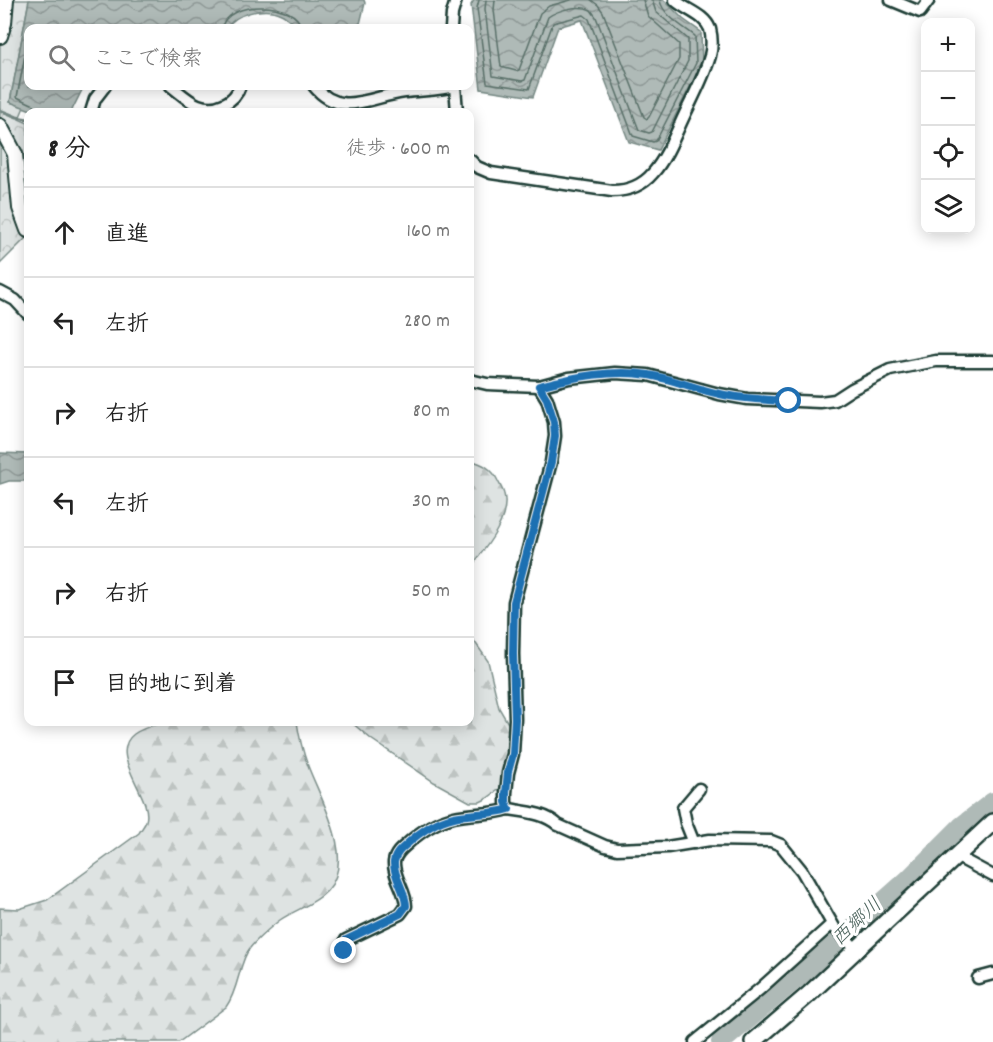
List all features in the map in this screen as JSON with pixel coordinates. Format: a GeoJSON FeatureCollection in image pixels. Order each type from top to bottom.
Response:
{"type":"FeatureCollection","features":[{"type":"Feature","properties":{"kind":"main road"},"geometry":{"type":"LineString","coordinates":[[753,1042],[853,945],[993,822]]}},
{"type":"Feature","properties":{"kind":"street"},"geometry":{"type":"LineString","coordinates":[[0,36],[4,23],[6,0]]}},
{"type":"Feature","properties":{"kind":"street"},"geometry":{"type":"LineString","coordinates":[[451,24],[456,0]]}},
{"type":"Feature","properties":{"kind":"street"},"geometry":{"type":"LineString","coordinates":[[474,164],[491,174],[612,191],[626,191],[638,186],[653,174],[664,157],[711,55],[712,36],[709,26],[700,16],[682,7],[675,0]]}},
{"type":"Feature","properties":{"kind":"street"},"geometry":{"type":"LineString","coordinates":[[891,0],[920,12],[929,0]]}},
{"type":"Feature","properties":{"kind":"street"},"geometry":{"type":"LineString","coordinates":[[92,108],[95,99],[102,90]]}},
{"type":"Feature","properties":{"kind":"street"},"geometry":{"type":"LineString","coordinates":[[176,90],[192,102],[207,108],[227,103],[234,98],[238,90]]}},
{"type":"Feature","properties":{"kind":"street"},"geometry":{"type":"LineString","coordinates":[[318,90],[327,99],[342,104],[360,103],[401,92],[419,90]]}},
{"type":"Feature","properties":{"kind":"street"},"geometry":{"type":"LineString","coordinates":[[455,90],[457,108]]}},
{"type":"Feature","properties":{"kind":"street"},"geometry":{"type":"LineString","coordinates":[[0,126],[22,173],[20,208],[24,219]]}},
{"type":"Feature","properties":{"kind":"street"},"geometry":{"type":"LineString","coordinates":[[0,292],[15,300],[24,310]]}},
{"type":"Feature","properties":{"kind":"street"},"geometry":{"type":"LineString","coordinates":[[474,381],[487,384],[539,386],[569,378],[648,375],[747,399],[820,402],[835,400],[852,388],[890,370],[936,361],[993,361]]}},
{"type":"Feature","properties":{"kind":"street"},"geometry":{"type":"LineString","coordinates":[[509,809],[506,793],[513,754],[515,719],[514,602],[551,462],[555,436],[554,422],[547,399],[539,386]]}},
{"type":"Feature","properties":{"kind":"street"},"geometry":{"type":"LineString","coordinates":[[694,843],[683,808],[699,789]]}},
{"type":"Feature","properties":{"kind":"street"},"geometry":{"type":"LineString","coordinates":[[344,951],[346,940],[400,914],[406,906],[406,898],[394,865],[395,856],[420,832],[455,817],[509,809],[540,815],[605,846],[617,849],[667,847],[710,840],[760,841],[781,845],[802,871],[833,926],[853,945]]}},
{"type":"Feature","properties":{"kind":"street"},"geometry":{"type":"LineString","coordinates":[[956,856],[993,876]]}},
{"type":"Feature","properties":{"kind":"street"},"geometry":{"type":"LineString","coordinates":[[695,1042],[833,926]]}},
{"type":"Feature","properties":{"kind":"street"},"geometry":{"type":"LineString","coordinates":[[978,978],[993,974]]}},
{"type":"Feature","properties":{"kind":"green space"},"geometry":{"type":"Polygon","coordinates":[[[0,0],[29,0],[10,102],[24,107],[19,119],[24,121],[24,240],[0,264],[0,0]]]}},
{"type":"Feature","properties":{"kind":"green space"},"geometry":{"type":"Polygon","coordinates":[[[474,462],[483,465],[496,477],[504,494],[505,504],[500,524],[474,563],[474,462]]]}},
{"type":"Feature","properties":{"kind":"green space"},"geometry":{"type":"Polygon","coordinates":[[[474,641],[488,661],[499,708],[516,737],[519,750],[514,773],[501,788],[480,802],[470,802],[434,782],[356,726],[474,726],[474,641]]]}},
{"type":"Feature","properties":{"kind":"green space"},"geometry":{"type":"Polygon","coordinates":[[[298,726],[306,761],[333,829],[338,863],[335,878],[322,896],[280,920],[256,941],[243,960],[234,992],[226,1007],[179,1042],[0,1042],[0,908],[19,909],[47,900],[139,833],[145,822],[147,811],[125,753],[127,743],[134,734],[148,727],[298,726]]]}},
{"type":"Feature","properties":{"kind":"water"},"geometry":{"type":"Polygon","coordinates":[[[29,0],[364,0],[365,3],[360,24],[294,24],[281,14],[259,11],[243,15],[230,24],[25,24],[29,0]]]}},
{"type":"Feature","properties":{"kind":"water"},"geometry":{"type":"Polygon","coordinates":[[[474,0],[664,0],[683,19],[701,32],[702,63],[658,150],[629,142],[582,20],[558,27],[533,97],[481,89],[471,5],[474,0]]]}},
{"type":"Feature","properties":{"kind":"water"},"geometry":{"type":"Polygon","coordinates":[[[24,27],[24,90],[82,90],[73,108],[26,108],[10,102],[24,27]]]}},
{"type":"Feature","properties":{"kind":"water"},"geometry":{"type":"Polygon","coordinates":[[[0,453],[24,454],[24,481],[9,481],[0,484],[0,453]]]}},
{"type":"Feature","properties":{"kind":"waterway"},"geometry":{"type":"LineString","coordinates":[[0,110],[24,118]]}},
{"type":"Feature","properties":{"kind":"waterway","name":"西郷川"},"geometry":{"type":"LineString","coordinates":[[721,1042],[826,953],[908,880],[961,827],[993,802]]}},
{"type":"Feature","properties":{"kind":"route"},"geometry":{"type":"LineString","coordinates":[[344,951],[346,940],[400,914],[406,906],[406,898],[394,865],[395,856],[420,832],[455,817],[509,809],[506,793],[513,754],[515,719],[514,602],[551,462],[555,436],[554,422],[547,399],[539,386],[569,378],[615,373],[648,375],[747,399],[789,401]]}}]}
